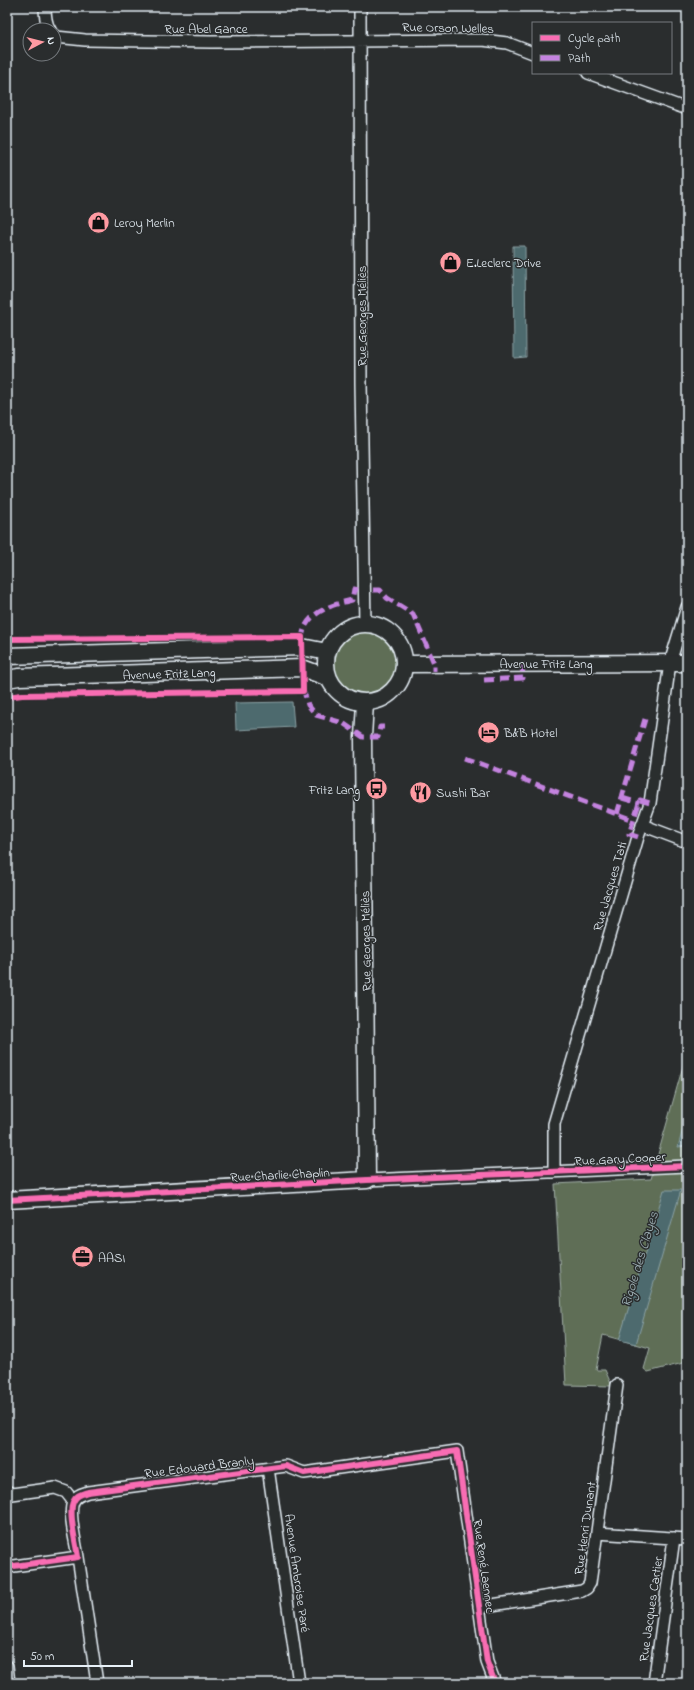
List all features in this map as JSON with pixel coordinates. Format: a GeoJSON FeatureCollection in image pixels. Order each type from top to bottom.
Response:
{"type":"FeatureCollection","features":[{"type":"Feature","properties":{"kind":"street"},"geometry":{"type":"LineString","coordinates":[[45,7],[47,22]]}},
{"type":"Feature","properties":{"kind":"street","name":"Rue Georges Méliès"},"geometry":{"type":"LineString","coordinates":[[360,7],[361,383],[365,624]]}},
{"type":"Feature","properties":{"kind":"street","name":"Rue Abel Gance"},"geometry":{"type":"LineString","coordinates":[[62,38],[85,40],[211,42],[360,41]]}},
{"type":"Feature","properties":{"kind":"street","name":"Rue Orson Welles"},"geometry":{"type":"LineString","coordinates":[[360,41],[482,40],[507,43],[532,52]]}},
{"type":"Feature","properties":{"kind":"street"},"geometry":{"type":"LineString","coordinates":[[591,74],[687,109]]}},
{"type":"Feature","properties":{"kind":"street","name":"Rue Jacques Tati"},"geometry":{"type":"LineString","coordinates":[[554,1172],[554,1124],[642,825],[650,803],[670,663],[687,607]]}},
{"type":"Feature","properties":{"kind":"street"},"geometry":{"type":"LineString","coordinates":[[365,624],[377,626],[383,629],[397,640],[402,651],[404,664],[402,676],[397,686],[388,695],[377,701],[365,703],[354,701],[343,696],[335,688],[329,678],[326,665],[328,652],[333,641],[342,632],[353,626],[365,624]]}},
{"type":"Feature","properties":{"kind":"street","name":"Avenue Fritz Lang"},"geometry":{"type":"LineString","coordinates":[[7,656],[302,647],[328,652]]}},
{"type":"Feature","properties":{"kind":"street","name":"Avenue Fritz Lang"},"geometry":{"type":"LineString","coordinates":[[404,664],[687,663]]}},
{"type":"Feature","properties":{"kind":"street","name":"Avenue Fritz Lang"},"geometry":{"type":"LineString","coordinates":[[7,679],[26,677],[302,668],[329,678]]}},
{"type":"Feature","properties":{"kind":"street","name":"Rue Georges Méliès"},"geometry":{"type":"LineString","coordinates":[[365,703],[363,737],[367,1180]]}},
{"type":"Feature","properties":{"kind":"street"},"geometry":{"type":"LineString","coordinates":[[642,825],[687,842]]}},
{"type":"Feature","properties":{"kind":"street","name":"Rue Gary Cooper"},"geometry":{"type":"LineString","coordinates":[[554,1172],[687,1166]]}},
{"type":"Feature","properties":{"kind":"street","name":"Rue Charlie Chaplin"},"geometry":{"type":"LineString","coordinates":[[7,1200],[367,1180],[554,1172]]}},
{"type":"Feature","properties":{"kind":"street","name":"Rue Henri Dunant"},"geometry":{"type":"LineString","coordinates":[[479,1607],[582,1591],[587,1588],[590,1583],[598,1533],[617,1385]]}},
{"type":"Feature","properties":{"kind":"street","name":"Rue Edouard Branly"},"geometry":{"type":"LineString","coordinates":[[73,1501],[78,1495],[88,1492],[268,1468],[286,1466],[304,1473],[457,1452]]}},
{"type":"Feature","properties":{"kind":"street","name":"Rue René Laennec"},"geometry":{"type":"LineString","coordinates":[[457,1452],[488,1662],[495,1683]]}},
{"type":"Feature","properties":{"kind":"street","name":"Avenue Ambroise Paré"},"geometry":{"type":"LineString","coordinates":[[268,1468],[299,1683]]}},
{"type":"Feature","properties":{"kind":"street"},"geometry":{"type":"LineString","coordinates":[[7,1491],[12,1494],[55,1488],[66,1492],[73,1501],[71,1510],[97,1683]]}},
{"type":"Feature","properties":{"kind":"street"},"geometry":{"type":"LineString","coordinates":[[598,1533],[687,1539]]}},
{"type":"Feature","properties":{"kind":"street","name":"Rue Jacques Cartier"},"geometry":{"type":"LineString","coordinates":[[654,1683],[674,1538]]}},
{"type":"Feature","properties":{"kind":"street"},"geometry":{"type":"LineString","coordinates":[[7,1567],[78,1557]]}},
{"type":"Feature","properties":{"kind":"street"},"geometry":{"type":"LineString","coordinates":[[7,1666],[10,1683]]}},
{"type":"Feature","properties":{"kind":"green space"},"geometry":{"type":"Polygon","coordinates":[[[358,630],[370,630],[387,639],[394,650],[396,662],[394,674],[387,685],[370,694],[358,694],[346,689],[337,680],[332,668],[332,656],[337,644],[346,635],[358,630]]]}},
{"type":"Feature","properties":{"kind":"green space"},"geometry":{"type":"Polygon","coordinates":[[[687,1052],[687,1362],[648,1372],[644,1369],[650,1348],[603,1335],[596,1370],[605,1370],[612,1386],[566,1385],[555,1184],[651,1179],[687,1052]]]}},
{"type":"Feature","properties":{"kind":"water"},"geometry":{"type":"Polygon","coordinates":[[[513,246],[525,246],[526,357],[514,358],[513,246]]]}},
{"type":"Feature","properties":{"kind":"water"},"geometry":{"type":"Polygon","coordinates":[[[292,702],[294,727],[236,730],[235,703],[292,702]]]}},
{"type":"Feature","properties":{"kind":"water"},"geometry":{"type":"Polygon","coordinates":[[[687,1114],[687,1146],[678,1147],[687,1114]]]}},
{"type":"Feature","properties":{"kind":"water","name":"Rigole des Clayes"},"geometry":{"type":"Polygon","coordinates":[[[664,1190],[681,1190],[636,1344],[619,1340],[664,1190]]]}},
{"type":"Feature","properties":{"kind":"marked path"},"geometry":{"type":"LineString","coordinates":[[302,640],[307,623],[313,617],[327,608],[352,600],[354,589],[358,590]]}},
{"type":"Feature","properties":{"kind":"marked path"},"geometry":{"type":"LineString","coordinates":[[373,590],[380,590],[387,598],[413,614],[434,663],[434,671]]}},
{"type":"Feature","properties":{"kind":"marked path"},"geometry":{"type":"LineString","coordinates":[[484,680],[523,678],[522,663]]}},
{"type":"Feature","properties":{"kind":"marked path"},"geometry":{"type":"LineString","coordinates":[[303,688],[308,705],[316,715],[343,723],[363,737],[378,737],[380,727],[384,727]]}},
{"type":"Feature","properties":{"kind":"marked path"},"geometry":{"type":"LineString","coordinates":[[617,814],[645,719]]}},
{"type":"Feature","properties":{"kind":"marked path"},"geometry":{"type":"LineString","coordinates":[[465,758],[633,820]]}},
{"type":"Feature","properties":{"kind":"marked path"},"geometry":{"type":"LineString","coordinates":[[622,798],[639,803]]}},
{"type":"Feature","properties":{"kind":"marked path"},"geometry":{"type":"LineString","coordinates":[[638,837],[629,834],[640,800],[650,803]]}},
{"type":"Feature","properties":{"kind":"cycle path"},"geometry":{"type":"LineString","coordinates":[[7,639],[302,637],[303,691],[22,695],[7,697]]}},
{"type":"Feature","properties":{"kind":"cycle path"},"geometry":{"type":"LineString","coordinates":[[7,1200],[367,1180],[687,1166]]}},
{"type":"Feature","properties":{"kind":"cycle path"},"geometry":{"type":"LineString","coordinates":[[7,1567],[78,1557],[71,1514],[72,1507],[73,1502],[79,1495],[88,1492],[286,1466],[304,1473],[457,1451],[487,1662],[495,1683]]}},
{"type":"Feature","properties":{"kind":"place","name":"Leroy Merlin"},"geometry":{"type":"Point","coordinates":[98,222]}},
{"type":"Feature","properties":{"kind":"place","name":"E.Leclerc Drive"},"geometry":{"type":"Point","coordinates":[451,262]}},
{"type":"Feature","properties":{"kind":"place","name":"B&B Hotel"},"geometry":{"type":"Point","coordinates":[488,732]}},
{"type":"Feature","properties":{"kind":"place","name":"Fritz Lang"},"geometry":{"type":"Point","coordinates":[376,789]}},
{"type":"Feature","properties":{"kind":"place","name":"Sushi Bar"},"geometry":{"type":"Point","coordinates":[421,792]}},
{"type":"Feature","properties":{"kind":"place","name":"AASI"},"geometry":{"type":"Point","coordinates":[83,1257]}}]}
